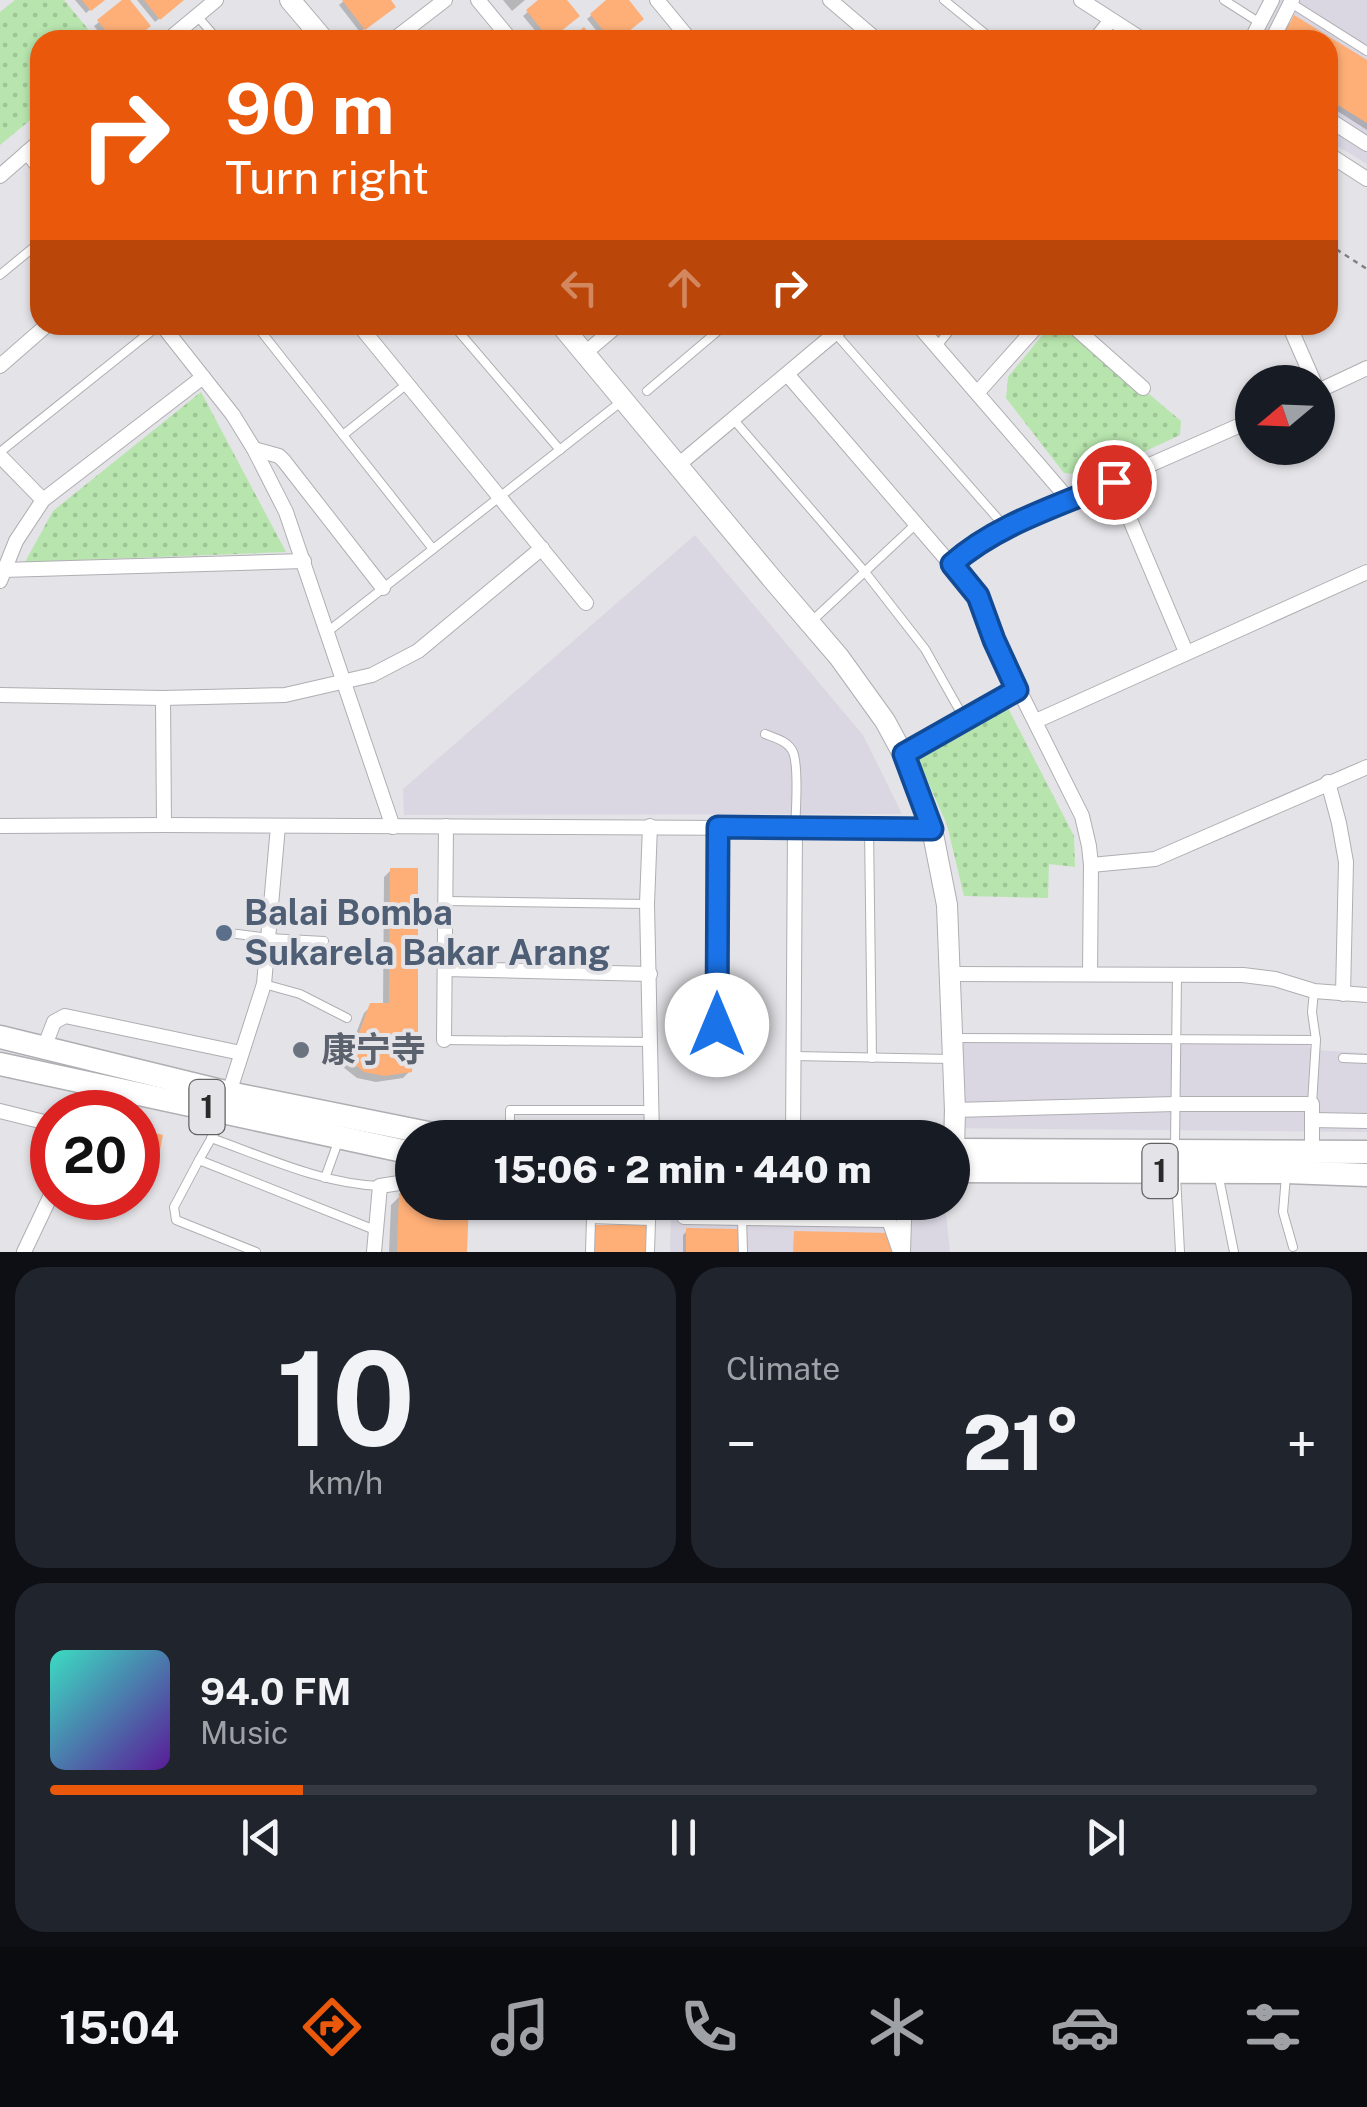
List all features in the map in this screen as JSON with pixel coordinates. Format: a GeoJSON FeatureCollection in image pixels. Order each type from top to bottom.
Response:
{"type":"FeatureCollection","features":[{"type":"Feature","properties":{"kind":"main road","name":"1"},"geometry":{"type":"LineString","coordinates":[[0,1036],[339,1138],[395,1150]]}},
{"type":"Feature","properties":{"kind":"main road","name":"1"},"geometry":{"type":"LineString","coordinates":[[0,1064],[67,1090]]}},
{"type":"Feature","properties":{"kind":"main road","name":"1"},"geometry":{"type":"LineString","coordinates":[[160,1101],[228,1102],[395,1129]]}},
{"type":"Feature","properties":{"kind":"main road","name":"1"},"geometry":{"type":"LineString","coordinates":[[970,1151],[1176,1162],[1217,1172],[1367,1175]]}},
{"type":"Feature","properties":{"kind":"main road","name":"1"},"geometry":{"type":"LineString","coordinates":[[970,1170],[1176,1162],[1312,1151],[1367,1152]]}},
{"type":"Feature","properties":{"kind":"street"},"geometry":{"type":"LineString","coordinates":[[180,30],[216,0]]}},
{"type":"Feature","properties":{"kind":"street"},"geometry":{"type":"LineString","coordinates":[[290,0],[316,30]]}},
{"type":"Feature","properties":{"kind":"street"},"geometry":{"type":"LineString","coordinates":[[407,30],[445,0]]}},
{"type":"Feature","properties":{"kind":"street"},"geometry":{"type":"LineString","coordinates":[[478,0],[503,30]]}},
{"type":"Feature","properties":{"kind":"street"},"geometry":{"type":"LineString","coordinates":[[658,0],[682,30]]}},
{"type":"Feature","properties":{"kind":"street"},"geometry":{"type":"LineString","coordinates":[[830,0],[866,30]]}},
{"type":"Feature","properties":{"kind":"street"},"geometry":{"type":"LineString","coordinates":[[1081,0],[1127,30]]}},
{"type":"Feature","properties":{"kind":"street"},"geometry":{"type":"LineString","coordinates":[[1257,30],[1272,0]]}},
{"type":"Feature","properties":{"kind":"street"},"geometry":{"type":"LineString","coordinates":[[1277,30],[1292,2]]}},
{"type":"Feature","properties":{"kind":"street"},"geometry":{"type":"LineString","coordinates":[[1103,30],[1111,20]]}},
{"type":"Feature","properties":{"kind":"street"},"geometry":{"type":"LineString","coordinates":[[1338,125],[1367,144]]}},
{"type":"Feature","properties":{"kind":"street"},"geometry":{"type":"LineString","coordinates":[[0,176],[30,149]]}},
{"type":"Feature","properties":{"kind":"street"},"geometry":{"type":"LineString","coordinates":[[27,152],[30,156]]}},
{"type":"Feature","properties":{"kind":"street"},"geometry":{"type":"LineString","coordinates":[[1338,160],[1367,179]]}},
{"type":"Feature","properties":{"kind":"street"},"geometry":{"type":"LineString","coordinates":[[0,366],[36,335]]}},
{"type":"Feature","properties":{"kind":"street"},"geometry":{"type":"LineString","coordinates":[[168,335],[254,449],[286,512],[393,826]]}},
{"type":"Feature","properties":{"kind":"street"},"geometry":{"type":"LineString","coordinates":[[367,335],[586,603]]}},
{"type":"Feature","properties":{"kind":"street"},"geometry":{"type":"LineString","coordinates":[[570,335],[865,690],[904,754],[932,829],[944,880],[952,974],[955,1120]]}},
{"type":"Feature","properties":{"kind":"street"},"geometry":{"type":"LineString","coordinates":[[585,353],[606,335]]}},
{"type":"Feature","properties":{"kind":"street"},"geometry":{"type":"LineString","coordinates":[[677,466],[833,335]]}},
{"type":"Feature","properties":{"kind":"street"},"geometry":{"type":"LineString","coordinates":[[927,335],[1070,500]]}},
{"type":"Feature","properties":{"kind":"street"},"geometry":{"type":"LineString","coordinates":[[978,392],[1029,335]]}},
{"type":"Feature","properties":{"kind":"street"},"geometry":{"type":"LineString","coordinates":[[1083,335],[1143,388]]}},
{"type":"Feature","properties":{"kind":"street"},"geometry":{"type":"LineString","coordinates":[[1293,335],[1307,365]]}},
{"type":"Feature","properties":{"kind":"street"},"geometry":{"type":"LineString","coordinates":[[1335,383],[1367,368]]}},
{"type":"Feature","properties":{"kind":"street"},"geometry":{"type":"LineString","coordinates":[[787,374],[978,596],[1017,690],[1082,816],[1091,865],[1090,974]]}},
{"type":"Feature","properties":{"kind":"street"},"geometry":{"type":"LineString","coordinates":[[203,377],[43,500],[16,540],[2,576],[304,561]]}},
{"type":"Feature","properties":{"kind":"street"},"geometry":{"type":"LineString","coordinates":[[952,564],[1006,528],[1235,428]]}},
{"type":"Feature","properties":{"kind":"street"},"geometry":{"type":"LineString","coordinates":[[254,449],[284,461],[383,588]]}},
{"type":"Feature","properties":{"kind":"street"},"geometry":{"type":"LineString","coordinates":[[0,454],[43,500]]}},
{"type":"Feature","properties":{"kind":"street"},"geometry":{"type":"LineString","coordinates":[[1114,482],[1186,652]]}},
{"type":"Feature","properties":{"kind":"street"},"geometry":{"type":"LineString","coordinates":[[0,695],[285,695],[372,675],[418,651],[542,548]]}},
{"type":"Feature","properties":{"kind":"street"},"geometry":{"type":"LineString","coordinates":[[1036,721],[1367,572]]}},
{"type":"Feature","properties":{"kind":"street"},"geometry":{"type":"LineString","coordinates":[[163,698],[164,825]]}},
{"type":"Feature","properties":{"kind":"street"},"geometry":{"type":"LineString","coordinates":[[1091,865],[1155,859],[1367,767]]}},
{"type":"Feature","properties":{"kind":"street"},"geometry":{"type":"LineString","coordinates":[[1328,782],[1346,862],[1343,994]]}},
{"type":"Feature","properties":{"kind":"street"},"geometry":{"type":"LineString","coordinates":[[0,826],[932,829]]}},
{"type":"Feature","properties":{"kind":"street"},"geometry":{"type":"LineString","coordinates":[[228,1102],[264,984],[278,826]]}},
{"type":"Feature","properties":{"kind":"street"},"geometry":{"type":"LineString","coordinates":[[444,1040],[446,826]]}},
{"type":"Feature","properties":{"kind":"street"},"geometry":{"type":"LineString","coordinates":[[650,826],[647,904],[652,1120]]}},
{"type":"Feature","properties":{"kind":"street"},"geometry":{"type":"LineString","coordinates":[[793,1120],[795,828]]}},
{"type":"Feature","properties":{"kind":"street"},"geometry":{"type":"LineString","coordinates":[[445,969],[650,974]]}},
{"type":"Feature","properties":{"kind":"street"},"geometry":{"type":"LineString","coordinates":[[952,974],[1260,976],[1314,991],[1367,995]]}},
{"type":"Feature","properties":{"kind":"street"},"geometry":{"type":"LineString","coordinates":[[44,1048],[54,1022],[65,1016],[241,1053]]}},
{"type":"Feature","properties":{"kind":"street"},"geometry":{"type":"LineString","coordinates":[[956,1110],[1312,1104],[1312,1151]]}},
{"type":"Feature","properties":{"kind":"street"},"geometry":{"type":"LineString","coordinates":[[0,1111],[30,1118]]}},
{"type":"Feature","properties":{"kind":"street"},"geometry":{"type":"LineString","coordinates":[[1312,1120],[1367,1121]]}},
{"type":"Feature","properties":{"kind":"street"},"geometry":{"type":"LineString","coordinates":[[374,1252],[380,1186],[395,1184]]}},
{"type":"Feature","properties":{"kind":"street"},"geometry":{"type":"LineString","coordinates":[[24,1252],[39,1220]]}},
{"type":"Feature","properties":{"kind":"street"},"geometry":{"type":"LineString","coordinates":[[889,1220],[901,1252]]}},
{"type":"Feature","properties":{"kind":"street"},"geometry":{"type":"LineString","coordinates":[[901,1252],[904,1220]]}},
{"type":"Feature","properties":{"kind":"lane"},"geometry":{"type":"LineString","coordinates":[[944,0],[981,30]]}},
{"type":"Feature","properties":{"kind":"lane"},"geometry":{"type":"LineString","coordinates":[[1224,0],[1260,24]]}},
{"type":"Feature","properties":{"kind":"lane"},"geometry":{"type":"LineString","coordinates":[[1292,2],[1335,30]]}},
{"type":"Feature","properties":{"kind":"lane"},"geometry":{"type":"LineString","coordinates":[[197,16],[209,30]]}},
{"type":"Feature","properties":{"kind":"lane"},"geometry":{"type":"LineString","coordinates":[[1338,32],[1367,51]]}},
{"type":"Feature","properties":{"kind":"lane"},"geometry":{"type":"LineString","coordinates":[[0,276],[30,250]]}},
{"type":"Feature","properties":{"kind":"lane"},"geometry":{"type":"LineString","coordinates":[[0,454],[148,335]]}},
{"type":"Feature","properties":{"kind":"lane"},"geometry":{"type":"LineString","coordinates":[[264,335],[432,550]]}},
{"type":"Feature","properties":{"kind":"lane"},"geometry":{"type":"LineString","coordinates":[[462,335],[560,450]]}},
{"type":"Feature","properties":{"kind":"lane"},"geometry":{"type":"LineString","coordinates":[[647,391],[713,335]]}},
{"type":"Feature","properties":{"kind":"lane"},"geometry":{"type":"LineString","coordinates":[[849,335],[1006,528]]}},
{"type":"Feature","properties":{"kind":"lane"},"geometry":{"type":"LineString","coordinates":[[937,346],[946,335]]}},
{"type":"Feature","properties":{"kind":"lane"},"geometry":{"type":"LineString","coordinates":[[343,436],[408,384]]}},
{"type":"Feature","properties":{"kind":"lane"},"geometry":{"type":"LineString","coordinates":[[326,633],[624,400]]}},
{"type":"Feature","properties":{"kind":"lane"},"geometry":{"type":"LineString","coordinates":[[734,420],[865,572],[925,650],[965,720]]}},
{"type":"Feature","properties":{"kind":"lane"},"geometry":{"type":"LineString","coordinates":[[810,622],[916,524]]}},
{"type":"Feature","properties":{"kind":"lane"},"geometry":{"type":"LineString","coordinates":[[904,754],[1017,690]]}},
{"type":"Feature","properties":{"kind":"lane"},"geometry":{"type":"LineString","coordinates":[[765,734],[784,742],[792,751],[797,802],[795,828]]}},
{"type":"Feature","properties":{"kind":"lane"},"geometry":{"type":"LineString","coordinates":[[716,1064],[718,827]]}},
{"type":"Feature","properties":{"kind":"lane"},"geometry":{"type":"LineString","coordinates":[[869,828],[872,1058]]}},
{"type":"Feature","properties":{"kind":"lane"},"geometry":{"type":"LineString","coordinates":[[446,901],[647,904]]}},
{"type":"Feature","properties":{"kind":"lane"},"geometry":{"type":"LineString","coordinates":[[229,933],[324,940]]}},
{"type":"Feature","properties":{"kind":"lane"},"geometry":{"type":"LineString","coordinates":[[1177,975],[1175,1104],[1180,1252]]}},
{"type":"Feature","properties":{"kind":"lane"},"geometry":{"type":"LineString","coordinates":[[264,984],[300,994],[348,1018]]}},
{"type":"Feature","properties":{"kind":"lane"},"geometry":{"type":"LineString","coordinates":[[1312,1104],[1314,991]]}},
{"type":"Feature","properties":{"kind":"lane"},"geometry":{"type":"LineString","coordinates":[[794,1056],[872,1058],[954,1048],[1176,1038],[1316,1040]]}},
{"type":"Feature","properties":{"kind":"lane"},"geometry":{"type":"LineString","coordinates":[[444,1040],[651,1042]]}},
{"type":"Feature","properties":{"kind":"lane"},"geometry":{"type":"LineString","coordinates":[[1343,1058],[1367,1059]]}},
{"type":"Feature","properties":{"kind":"lane"},"geometry":{"type":"LineString","coordinates":[[228,1102],[174,1206],[176,1220],[256,1252]]}},
{"type":"Feature","properties":{"kind":"lane"},"geometry":{"type":"LineString","coordinates":[[510,1120],[510,1110],[652,1110]]}},
{"type":"Feature","properties":{"kind":"lane"},"geometry":{"type":"LineString","coordinates":[[211,1138],[324,1178],[380,1186]]}},
{"type":"Feature","properties":{"kind":"lane"},"geometry":{"type":"LineString","coordinates":[[324,1178],[339,1138]]}},
{"type":"Feature","properties":{"kind":"lane"},"geometry":{"type":"LineString","coordinates":[[199,1160],[375,1230]]}},
{"type":"Feature","properties":{"kind":"lane"},"geometry":{"type":"LineString","coordinates":[[1217,1172],[1234,1252]]}},
{"type":"Feature","properties":{"kind":"lane"},"geometry":{"type":"LineString","coordinates":[[1286,1172],[1283,1212],[1293,1247]]}},
{"type":"Feature","properties":{"kind":"lane"},"geometry":{"type":"LineString","coordinates":[[590,1252],[591,1220]]}},
{"type":"Feature","properties":{"kind":"lane"},"geometry":{"type":"LineString","coordinates":[[621,1220],[651,1221],[650,1252]]}},
{"type":"Feature","properties":{"kind":"lane"},"geometry":{"type":"LineString","coordinates":[[742,1220],[743,1252]]}},
{"type":"Feature","properties":{"kind":"path"},"geometry":{"type":"LineString","coordinates":[[1338,250],[1367,269]]}},
{"type":"Feature","properties":{"kind":"shaded area"},"geometry":{"type":"Polygon","coordinates":[[[1277,0],[1367,0],[1367,164],[1338,146],[1338,30],[1262,30],[1277,0]]]}},
{"type":"Feature","properties":{"kind":"shaded area"},"geometry":{"type":"Polygon","coordinates":[[[695,535],[863,735],[902,814],[404,815],[403,789],[695,535]]]}},
{"type":"Feature","properties":{"kind":"shaded area"},"geometry":{"type":"Polygon","coordinates":[[[945,1036],[1300,1038],[1313,1050],[1367,1053],[1367,1132],[970,1128],[970,1120],[943,1120],[945,1036]]]}},
{"type":"Feature","properties":{"kind":"shaded area"},"geometry":{"type":"Polygon","coordinates":[[[671,1220],[947,1220],[950,1252],[670,1252],[671,1220]]]}},
{"type":"Feature","properties":{"kind":"green space"},"geometry":{"type":"Polygon","coordinates":[[[15,0],[64,0],[89,30],[30,30],[30,120],[0,145],[0,12],[15,0]]]}},
{"type":"Feature","properties":{"kind":"green space"},"geometry":{"type":"Polygon","coordinates":[[[1043,335],[1079,335],[1181,421],[1180,435],[1092,476],[1064,473],[1006,398],[1008,377],[1043,335]]]}},
{"type":"Feature","properties":{"kind":"green space"},"geometry":{"type":"Polygon","coordinates":[[[201,392],[286,552],[25,562],[53,511],[201,392]]]}},
{"type":"Feature","properties":{"kind":"green space"},"geometry":{"type":"Polygon","coordinates":[[[1007,706],[1074,836],[1075,867],[1049,864],[1048,898],[964,896],[947,825],[917,757],[1007,706]]]}},
{"type":"Feature","properties":{"kind":"building"},"geometry":{"type":"Polygon","coordinates":[[[82,0],[105,0],[91,11],[82,0]]]}},
{"type":"Feature","properties":{"kind":"building"},"geometry":{"type":"Polygon","coordinates":[[[122,0],[130,0],[151,26],[146,30],[105,30],[97,20],[122,0]]]}},
{"type":"Feature","properties":{"kind":"building"},"geometry":{"type":"Polygon","coordinates":[[[144,0],[184,0],[160,20],[144,0]]]}},
{"type":"Feature","properties":{"kind":"building"},"geometry":{"type":"Polygon","coordinates":[[[342,0],[391,0],[396,7],[365,30],[342,0]]]}},
{"type":"Feature","properties":{"kind":"building"},"geometry":{"type":"Polygon","coordinates":[[[538,0],[567,0],[580,16],[562,30],[542,30],[526,10],[538,0]]]}},
{"type":"Feature","properties":{"kind":"building"},"geometry":{"type":"Polygon","coordinates":[[[606,0],[629,0],[644,19],[630,30],[603,30],[590,14],[606,0]]]}},
{"type":"Feature","properties":{"kind":"building"},"geometry":{"type":"Polygon","coordinates":[[[1294,15],[1318,30],[1286,30],[1294,15]]]}},
{"type":"Feature","properties":{"kind":"building"},"geometry":{"type":"Polygon","coordinates":[[[1338,42],[1367,60],[1367,123],[1338,105],[1338,42]]]}},
{"type":"Feature","properties":{"kind":"building"},"geometry":{"type":"Polygon","coordinates":[[[390,868],[418,868],[418,1034],[414,1034],[412,1072],[384,1076],[364,1072],[349,1060],[370,1003],[389,1003],[390,868]]]}},
{"type":"Feature","properties":{"kind":"building"},"geometry":{"type":"Polygon","coordinates":[[[398,1220],[468,1220],[467,1252],[397,1252],[398,1220]]]}},
{"type":"Feature","properties":{"kind":"building"},"geometry":{"type":"Polygon","coordinates":[[[593,1225],[647,1225],[647,1252],[593,1252],[593,1225]]]}},
{"type":"Feature","properties":{"kind":"building"},"geometry":{"type":"Polygon","coordinates":[[[686,1228],[740,1229],[745,1252],[686,1252],[686,1228]]]}},
{"type":"Feature","properties":{"kind":"building"},"geometry":{"type":"Polygon","coordinates":[[[794,1231],[890,1233],[893,1252],[793,1252],[794,1231]]]}},
{"type":"Feature","properties":{"kind":"place","name":"Balai Bomba Sukarela Bakar Arang"},"geometry":{"type":"Point","coordinates":[224,933]}},
{"type":"Feature","properties":{"kind":"place","name":"康宁寺"},"geometry":{"type":"Point","coordinates":[301,1050]}},
{"type":"Feature","properties":{"kind":"route"},"geometry":{"type":"LineString","coordinates":[[717,1025],[718,827],[932,829],[904,754],[1017,690],[978,596],[952,564],[1006,528],[1114,482]]}}]}
